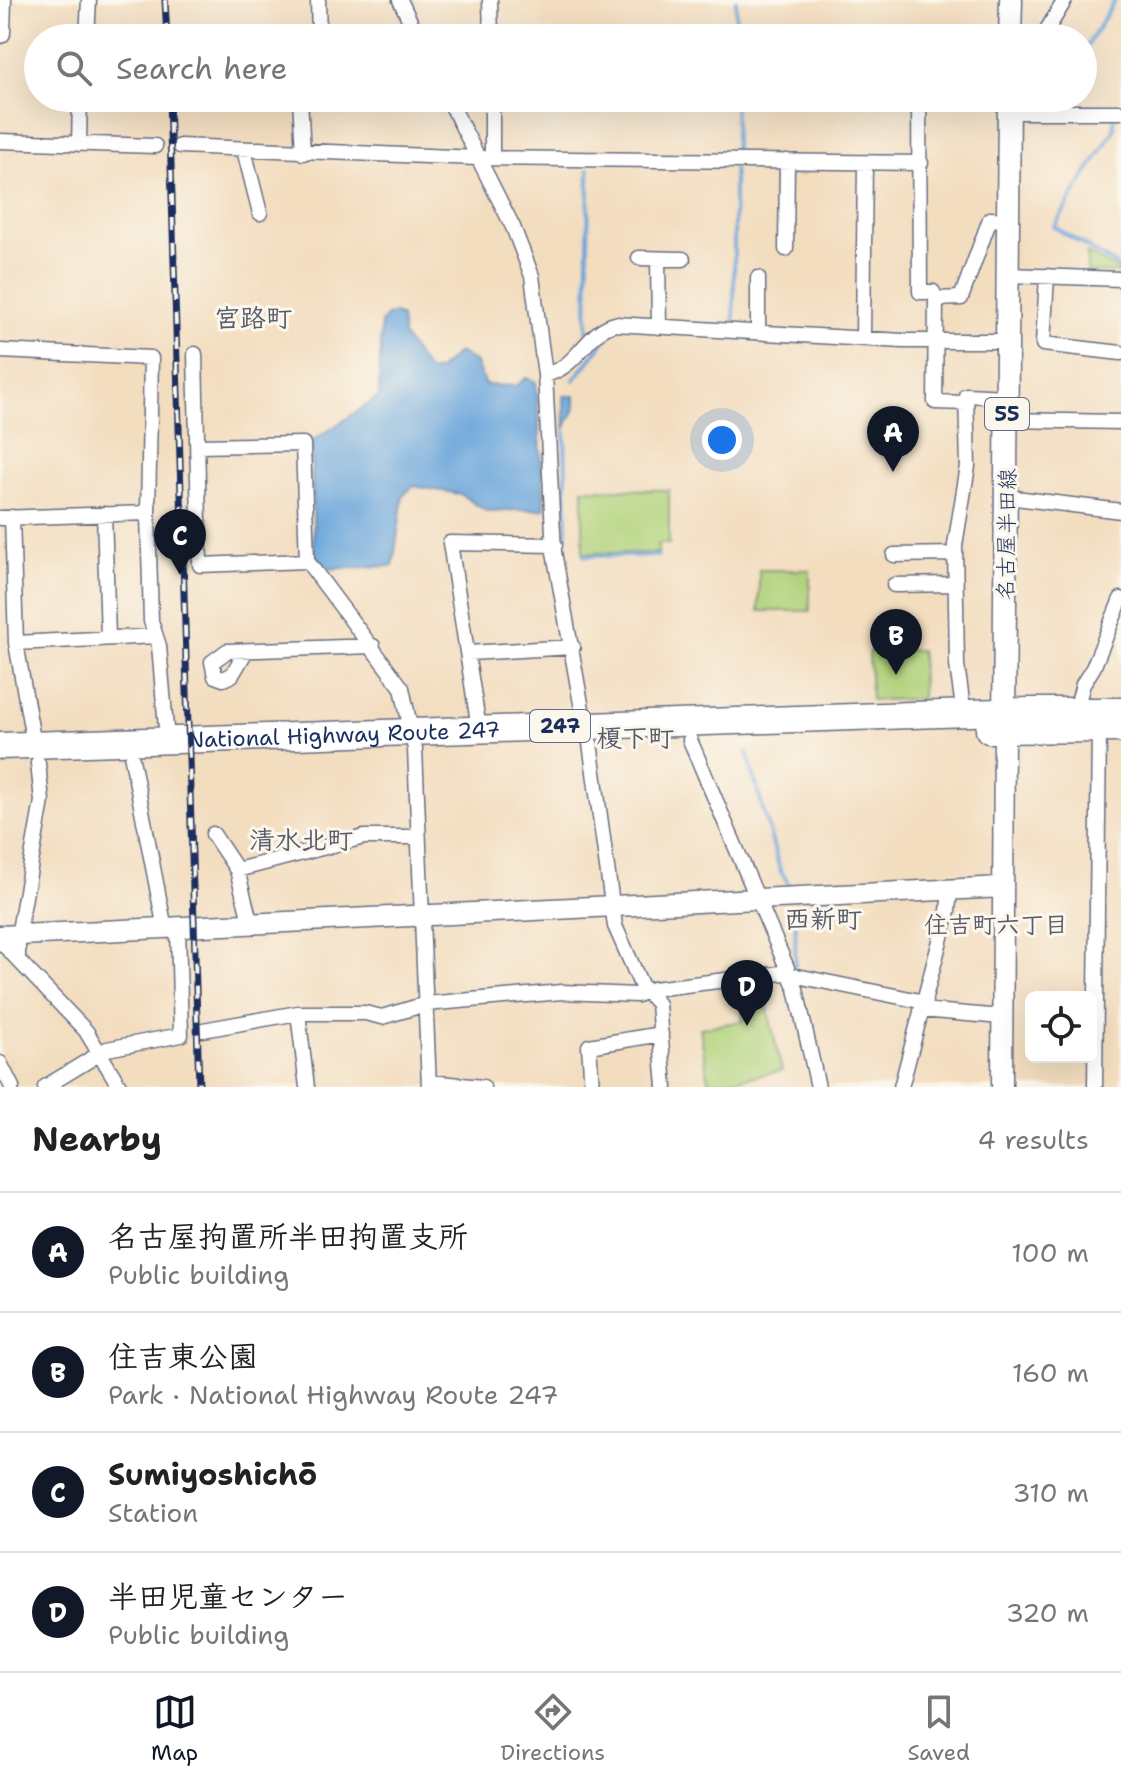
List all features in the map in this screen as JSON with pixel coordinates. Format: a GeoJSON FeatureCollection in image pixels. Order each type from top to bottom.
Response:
{"type":"FeatureCollection","features":[{"type":"Feature","properties":{"kind":"highway","name":"National Highway Route 247"},"geometry":{"type":"LineString","coordinates":[[0,764],[36,754],[167,740],[412,740],[479,729],[690,740],[1004,721],[1076,710],[1121,711]]}},
{"type":"Feature","properties":{"kind":"highway","name":"National Highway Route 247"},"geometry":{"type":"LineString","coordinates":[[0,746],[36,754],[132,759],[412,740],[964,715],[1110,729]]}},
{"type":"Feature","properties":{"kind":"main road"},"geometry":{"type":"LineString","coordinates":[[1010,24],[1011,0]]}},
{"type":"Feature","properties":{"kind":"main road","name":"名古屋半田線"},"geometry":{"type":"LineString","coordinates":[[1004,721],[1010,112]]}},
{"type":"Feature","properties":{"kind":"street"},"geometry":{"type":"LineString","coordinates":[[88,24],[89,0]]}},
{"type":"Feature","properties":{"kind":"street"},"geometry":{"type":"LineString","coordinates":[[318,0],[319,24]]}},
{"type":"Feature","properties":{"kind":"street"},"geometry":{"type":"LineString","coordinates":[[400,0],[411,24]]}},
{"type":"Feature","properties":{"kind":"street"},"geometry":{"type":"LineString","coordinates":[[490,0],[491,24]]}},
{"type":"Feature","properties":{"kind":"street"},"geometry":{"type":"LineString","coordinates":[[1050,24],[1065,0]]}},
{"type":"Feature","properties":{"kind":"street"},"geometry":{"type":"LineString","coordinates":[[1097,110],[1121,112]]}},
{"type":"Feature","properties":{"kind":"street"},"geometry":{"type":"LineString","coordinates":[[79,144],[80,112]]}},
{"type":"Feature","properties":{"kind":"street"},"geometry":{"type":"LineString","coordinates":[[301,112],[303,153]]}},
{"type":"Feature","properties":{"kind":"street"},"geometry":{"type":"LineString","coordinates":[[457,112],[484,157],[532,276],[545,375],[555,545],[612,906],[626,956],[658,1004],[665,1087]]}},
{"type":"Feature","properties":{"kind":"street"},"geometry":{"type":"LineString","coordinates":[[484,157],[490,112]]}},
{"type":"Feature","properties":{"kind":"street"},"geometry":{"type":"LineString","coordinates":[[919,112],[920,292],[933,292],[936,299],[935,402],[966,403]]}},
{"type":"Feature","properties":{"kind":"street"},"geometry":{"type":"LineString","coordinates":[[0,141],[155,146]]}},
{"type":"Feature","properties":{"kind":"street"},"geometry":{"type":"LineString","coordinates":[[180,146],[303,153],[921,163]]}},
{"type":"Feature","properties":{"kind":"street"},"geometry":{"type":"LineString","coordinates":[[244,150],[260,213]]}},
{"type":"Feature","properties":{"kind":"street"},"geometry":{"type":"LineString","coordinates":[[786,249],[787,161]]}},
{"type":"Feature","properties":{"kind":"street"},"geometry":{"type":"LineString","coordinates":[[863,338],[865,163]]}},
{"type":"Feature","properties":{"kind":"street"},"geometry":{"type":"LineString","coordinates":[[936,299],[961,298],[990,219],[1008,220]]}},
{"type":"Feature","properties":{"kind":"street"},"geometry":{"type":"LineString","coordinates":[[639,258],[683,259]]}},
{"type":"Feature","properties":{"kind":"street"},"geometry":{"type":"LineString","coordinates":[[658,259],[659,327]]}},
{"type":"Feature","properties":{"kind":"street"},"geometry":{"type":"LineString","coordinates":[[1008,275],[1121,279]]}},
{"type":"Feature","properties":{"kind":"street"},"geometry":{"type":"LineString","coordinates":[[1047,276],[1043,344],[1121,353]]}},
{"type":"Feature","properties":{"kind":"street"},"geometry":{"type":"LineString","coordinates":[[758,278],[758,332]]}},
{"type":"Feature","properties":{"kind":"street"},"geometry":{"type":"LineString","coordinates":[[545,375],[570,365],[610,325],[863,338],[1007,341]]}},
{"type":"Feature","properties":{"kind":"street"},"geometry":{"type":"LineString","coordinates":[[0,351],[151,358],[148,513],[151,621],[156,636],[167,740]]}},
{"type":"Feature","properties":{"kind":"street"},"geometry":{"type":"LineString","coordinates":[[195,354],[200,565],[307,561]]}},
{"type":"Feature","properties":{"kind":"street"},"geometry":{"type":"LineString","coordinates":[[964,715],[957,665],[955,554],[968,466],[966,395],[1007,397]]}},
{"type":"Feature","properties":{"kind":"street"},"geometry":{"type":"LineString","coordinates":[[1007,420],[1121,422]]}},
{"type":"Feature","properties":{"kind":"street"},"geometry":{"type":"LineString","coordinates":[[197,446],[303,444],[307,561],[402,688],[412,740],[429,1084],[483,1087]]}},
{"type":"Feature","properties":{"kind":"street"},"geometry":{"type":"LineString","coordinates":[[1007,497],[1121,511]]}},
{"type":"Feature","properties":{"kind":"street"},"geometry":{"type":"LineString","coordinates":[[120,1087],[86,1031],[18,959],[6,938],[42,801],[16,643],[6,518],[148,513]]}},
{"type":"Feature","properties":{"kind":"street"},"geometry":{"type":"LineString","coordinates":[[104,514],[108,637]]}},
{"type":"Feature","properties":{"kind":"street"},"geometry":{"type":"LineString","coordinates":[[479,729],[469,653],[454,587],[450,543],[555,545]]}},
{"type":"Feature","properties":{"kind":"street"},"geometry":{"type":"LineString","coordinates":[[894,555],[955,554]]}},
{"type":"Feature","properties":{"kind":"street"},"geometry":{"type":"LineString","coordinates":[[894,585],[955,584]]}},
{"type":"Feature","properties":{"kind":"street"},"geometry":{"type":"LineString","coordinates":[[1076,710],[1083,684],[1116,624],[1121,599]]}},
{"type":"Feature","properties":{"kind":"street"},"geometry":{"type":"LineString","coordinates":[[16,643],[156,636]]}},
{"type":"Feature","properties":{"kind":"street"},"geometry":{"type":"LineString","coordinates":[[246,651],[373,646]]}},
{"type":"Feature","properties":{"kind":"street"},"geometry":{"type":"LineString","coordinates":[[469,653],[573,647]]}},
{"type":"Feature","properties":{"kind":"street"},"geometry":{"type":"LineString","coordinates":[[1002,1087],[1004,721]]}},
{"type":"Feature","properties":{"kind":"street"},"geometry":{"type":"LineString","coordinates":[[1095,1087],[1110,729]]}},
{"type":"Feature","properties":{"kind":"street"},"geometry":{"type":"LineString","coordinates":[[690,740],[790,975],[818,1087]]}},
{"type":"Feature","properties":{"kind":"street"},"geometry":{"type":"LineString","coordinates":[[45,1087],[101,1053],[134,1041],[181,1035],[172,929],[132,759]]}},
{"type":"Feature","properties":{"kind":"street"},"geometry":{"type":"LineString","coordinates":[[213,834],[237,870],[251,925]]}},
{"type":"Feature","properties":{"kind":"street"},"geometry":{"type":"LineString","coordinates":[[237,870],[364,837],[418,837]]}},
{"type":"Feature","properties":{"kind":"street"},"geometry":{"type":"LineString","coordinates":[[6,938],[1003,887]]}},
{"type":"Feature","properties":{"kind":"street"},"geometry":{"type":"LineString","coordinates":[[901,1087],[950,890]]}},
{"type":"Feature","properties":{"kind":"street"},"geometry":{"type":"LineString","coordinates":[[203,1030],[298,1013],[343,1012],[382,1017],[426,1004],[537,993],[619,996],[790,975],[923,1006],[1002,1017]]}},
{"type":"Feature","properties":{"kind":"street"},"geometry":{"type":"LineString","coordinates":[[298,1013],[307,1087]]}},
{"type":"Feature","properties":{"kind":"street"},"geometry":{"type":"LineString","coordinates":[[591,1087],[589,1046],[661,1034]]}},
{"type":"Feature","properties":{"kind":"street"},"geometry":{"type":"LineString","coordinates":[[0,1063],[12,1087]]}},
{"type":"Feature","properties":{"kind":"green space"},"geometry":{"type":"Polygon","coordinates":[[[1087,253],[1121,272],[1121,273],[1087,272],[1087,253]]]}},
{"type":"Feature","properties":{"kind":"green space"},"geometry":{"type":"Polygon","coordinates":[[[583,489],[669,490],[669,544],[658,544],[658,553],[583,553],[583,489]]]}},
{"type":"Feature","properties":{"kind":"green space"},"geometry":{"type":"Polygon","coordinates":[[[759,570],[810,570],[810,611],[759,611],[759,570]]]}},
{"type":"Feature","properties":{"kind":"green space"},"geometry":{"type":"Polygon","coordinates":[[[921,650],[922,699],[871,700],[869,651],[921,650]]]}},
{"type":"Feature","properties":{"kind":"green space"},"geometry":{"type":"Polygon","coordinates":[[[763,988],[782,1071],[709,1084],[700,1028],[743,1021],[742,1006],[763,988]]]}},
{"type":"Feature","properties":{"kind":"water"},"geometry":{"type":"Polygon","coordinates":[[[395,314],[401,317],[403,336],[428,371],[437,371],[459,352],[475,362],[485,385],[516,386],[526,378],[536,382],[545,509],[486,511],[460,494],[413,486],[403,496],[393,566],[321,569],[314,550],[311,442],[379,397],[381,323],[387,316],[395,314]]]}},
{"type":"Feature","properties":{"kind":"water"},"geometry":{"type":"Polygon","coordinates":[[[564,396],[575,396],[575,408],[565,429],[564,396]]]}},
{"type":"Feature","properties":{"kind":"waterway"},"geometry":{"type":"LineString","coordinates":[[736,0],[736,24]]}},
{"type":"Feature","properties":{"kind":"waterway"},"geometry":{"type":"LineString","coordinates":[[1097,30],[1115,0]]}},
{"type":"Feature","properties":{"kind":"waterway"},"geometry":{"type":"LineString","coordinates":[[735,112],[735,155]]}},
{"type":"Feature","properties":{"kind":"waterway"},"geometry":{"type":"LineString","coordinates":[[1114,120],[1114,130],[1054,227],[1121,268]]}},
{"type":"Feature","properties":{"kind":"waterway"},"geometry":{"type":"LineString","coordinates":[[587,330],[589,169]]}},
{"type":"Feature","properties":{"kind":"waterway"},"geometry":{"type":"LineString","coordinates":[[734,169],[734,323]]}},
{"type":"Feature","properties":{"kind":"waterway"},"geometry":{"type":"LineString","coordinates":[[574,380],[612,331]]}},
{"type":"Feature","properties":{"kind":"waterway"},"geometry":{"type":"LineString","coordinates":[[565,429],[567,534]]}},
{"type":"Feature","properties":{"kind":"waterway"},"geometry":{"type":"LineString","coordinates":[[584,556],[658,556]]}},
{"type":"Feature","properties":{"kind":"waterway"},"geometry":{"type":"LineString","coordinates":[[747,752],[780,870],[791,888]]}},
{"type":"Feature","properties":{"kind":"waterway"},"geometry":{"type":"LineString","coordinates":[[795,966],[796,904]]}},
{"type":"Feature","properties":{"kind":"railway"},"geometry":{"type":"LineString","coordinates":[[165,0],[166,24]]}},
{"type":"Feature","properties":{"kind":"railway"},"geometry":{"type":"LineString","coordinates":[[169,112],[199,1087]]}},
{"type":"Feature","properties":{"kind":"place","name":"名古屋拘置所半田拘置支所"},"geometry":{"type":"Point","coordinates":[893,472]}},
{"type":"Feature","properties":{"kind":"place","name":"Sumiyoshichō"},"geometry":{"type":"Point","coordinates":[180,575]}},
{"type":"Feature","properties":{"kind":"place","name":"住吉東公園"},"geometry":{"type":"Point","coordinates":[896,675]}},
{"type":"Feature","properties":{"kind":"place","name":"半田児童センター"},"geometry":{"type":"Point","coordinates":[747,1026]}},
{"type":"Feature","properties":{"kind":"district","name":"宮路町"},"geometry":{"type":"Point","coordinates":[253,318]}},
{"type":"Feature","properties":{"kind":"district","name":"榎下町"},"geometry":{"type":"Point","coordinates":[635,738]}},
{"type":"Feature","properties":{"kind":"district","name":"清水北町"},"geometry":{"type":"Point","coordinates":[301,840]}},
{"type":"Feature","properties":{"kind":"district","name":"西新町"},"geometry":{"type":"Point","coordinates":[823,919]}},
{"type":"Feature","properties":{"kind":"district","name":"住吉町六丁目"},"geometry":{"type":"Point","coordinates":[996,925]}}]}
